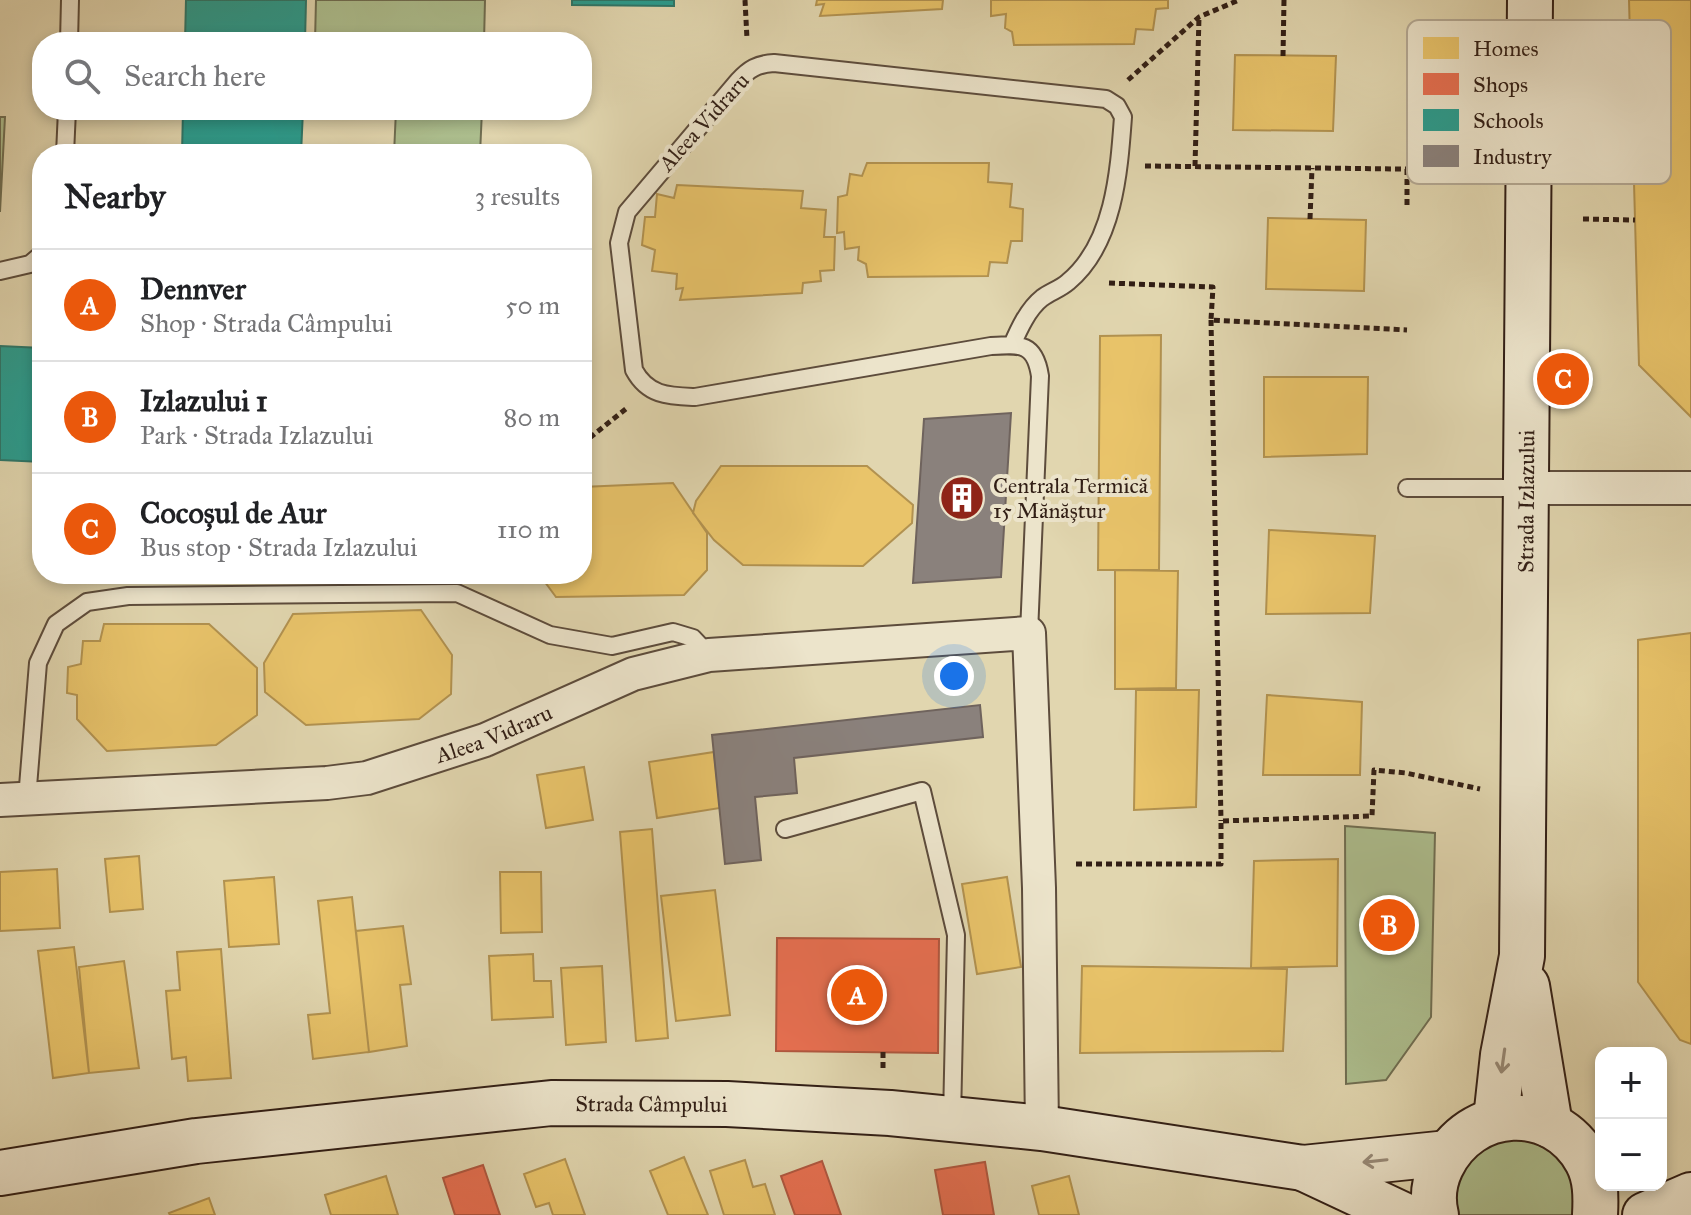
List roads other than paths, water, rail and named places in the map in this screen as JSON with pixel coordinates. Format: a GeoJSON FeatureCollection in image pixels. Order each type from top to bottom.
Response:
{"type":"FeatureCollection","features":[{"type":"Feature","properties":{"kind":"main road","name":"Strada Izlazului"},"geometry":{"type":"LineString","coordinates":[[1530,0],[1530,20]]}},
{"type":"Feature","properties":{"kind":"main road","name":"Strada Izlazului"},"geometry":{"type":"LineString","coordinates":[[1528,184],[1522,956],[1550,1125]]}},
{"type":"Feature","properties":{"kind":"main road","name":"Strada Izlazului"},"geometry":{"type":"LineString","coordinates":[[1496,1119],[1503,1055],[1522,956]]}},
{"type":"Feature","properties":{"kind":"main road","name":"Strada Câmpului"},"geometry":{"type":"LineString","coordinates":[[0,1173],[196,1141],[551,1103],[727,1104],[952,1119],[1042,1128],[1303,1168],[1448,1153]]}},
{"type":"Feature","properties":{"kind":"main road"},"geometry":{"type":"LineString","coordinates":[[1436,1215],[1433,1205],[1436,1178],[1448,1153],[1469,1132],[1496,1119],[1523,1117],[1550,1125],[1572,1140],[1594,1164],[1595,1215]]}},
{"type":"Feature","properties":{"kind":"main road","name":"Strada Câmpului"},"geometry":{"type":"LineString","coordinates":[[1303,1168],[1403,1215]]}},
{"type":"Feature","properties":{"kind":"main road"},"geometry":{"type":"LineString","coordinates":[[1667,1175],[1691,1179]]}},
{"type":"Feature","properties":{"kind":"main road"},"geometry":{"type":"LineString","coordinates":[[1645,1215],[1691,1195]]}},
{"type":"Feature","properties":{"kind":"street"},"geometry":{"type":"LineString","coordinates":[[1526,488],[1691,488]]}},
{"type":"Feature","properties":{"kind":"street"},"geometry":{"type":"LineString","coordinates":[[1029,633],[1038,864],[1042,1128]]}},
{"type":"Feature","properties":{"kind":"street","name":"Aleea Vidraru"},"geometry":{"type":"LineString","coordinates":[[13,800],[327,783],[367,778],[485,740],[633,674],[709,655],[1029,633]]}},
{"type":"Feature","properties":{"kind":"lane"},"geometry":{"type":"LineString","coordinates":[[69,32],[70,0]]}},
{"type":"Feature","properties":{"kind":"lane","name":"Aleea Vidraru"},"geometry":{"type":"LineString","coordinates":[[774,63],[1106,99],[1117,106],[1123,117],[1111,205],[1099,241],[1091,257],[1068,282],[1042,298],[1029,313],[1012,345],[695,397],[667,396],[650,390],[640,382],[634,370],[619,243],[627,212],[749,69],[760,64],[774,63]]}},
{"type":"Feature","properties":{"kind":"lane"},"geometry":{"type":"LineString","coordinates":[[65,144],[67,120]]}},
{"type":"Feature","properties":{"kind":"lane"},"geometry":{"type":"LineString","coordinates":[[0,271],[32,262]]}},
{"type":"Feature","properties":{"kind":"lane"},"geometry":{"type":"LineString","coordinates":[[1012,345],[1028,348],[1037,358],[1040,376],[1029,633]]}},
{"type":"Feature","properties":{"kind":"lane"},"geometry":{"type":"LineString","coordinates":[[1407,488],[1526,488]]}},
{"type":"Feature","properties":{"kind":"lane"},"geometry":{"type":"LineString","coordinates":[[13,800],[38,663],[56,624],[87,602],[128,596],[457,593],[550,635],[612,646],[673,632],[693,638],[709,655]]}},
{"type":"Feature","properties":{"kind":"lane"},"geometry":{"type":"LineString","coordinates":[[785,829],[922,791],[956,935],[952,1119]]}},
{"type":"Feature","properties":{"kind":"place","name":"Cocoșul de Aur"},"geometry":{"type":"Point","coordinates":[1563,379]}},
{"type":"Feature","properties":{"kind":"place","name":"Centrala Termică 15 Mănăștur"},"geometry":{"type":"Point","coordinates":[962,498]}},
{"type":"Feature","properties":{"kind":"place","name":"Izlazului 1"},"geometry":{"type":"Point","coordinates":[1389,925]}},
{"type":"Feature","properties":{"kind":"place","name":"Dennver"},"geometry":{"type":"Point","coordinates":[857,995]}}]}
